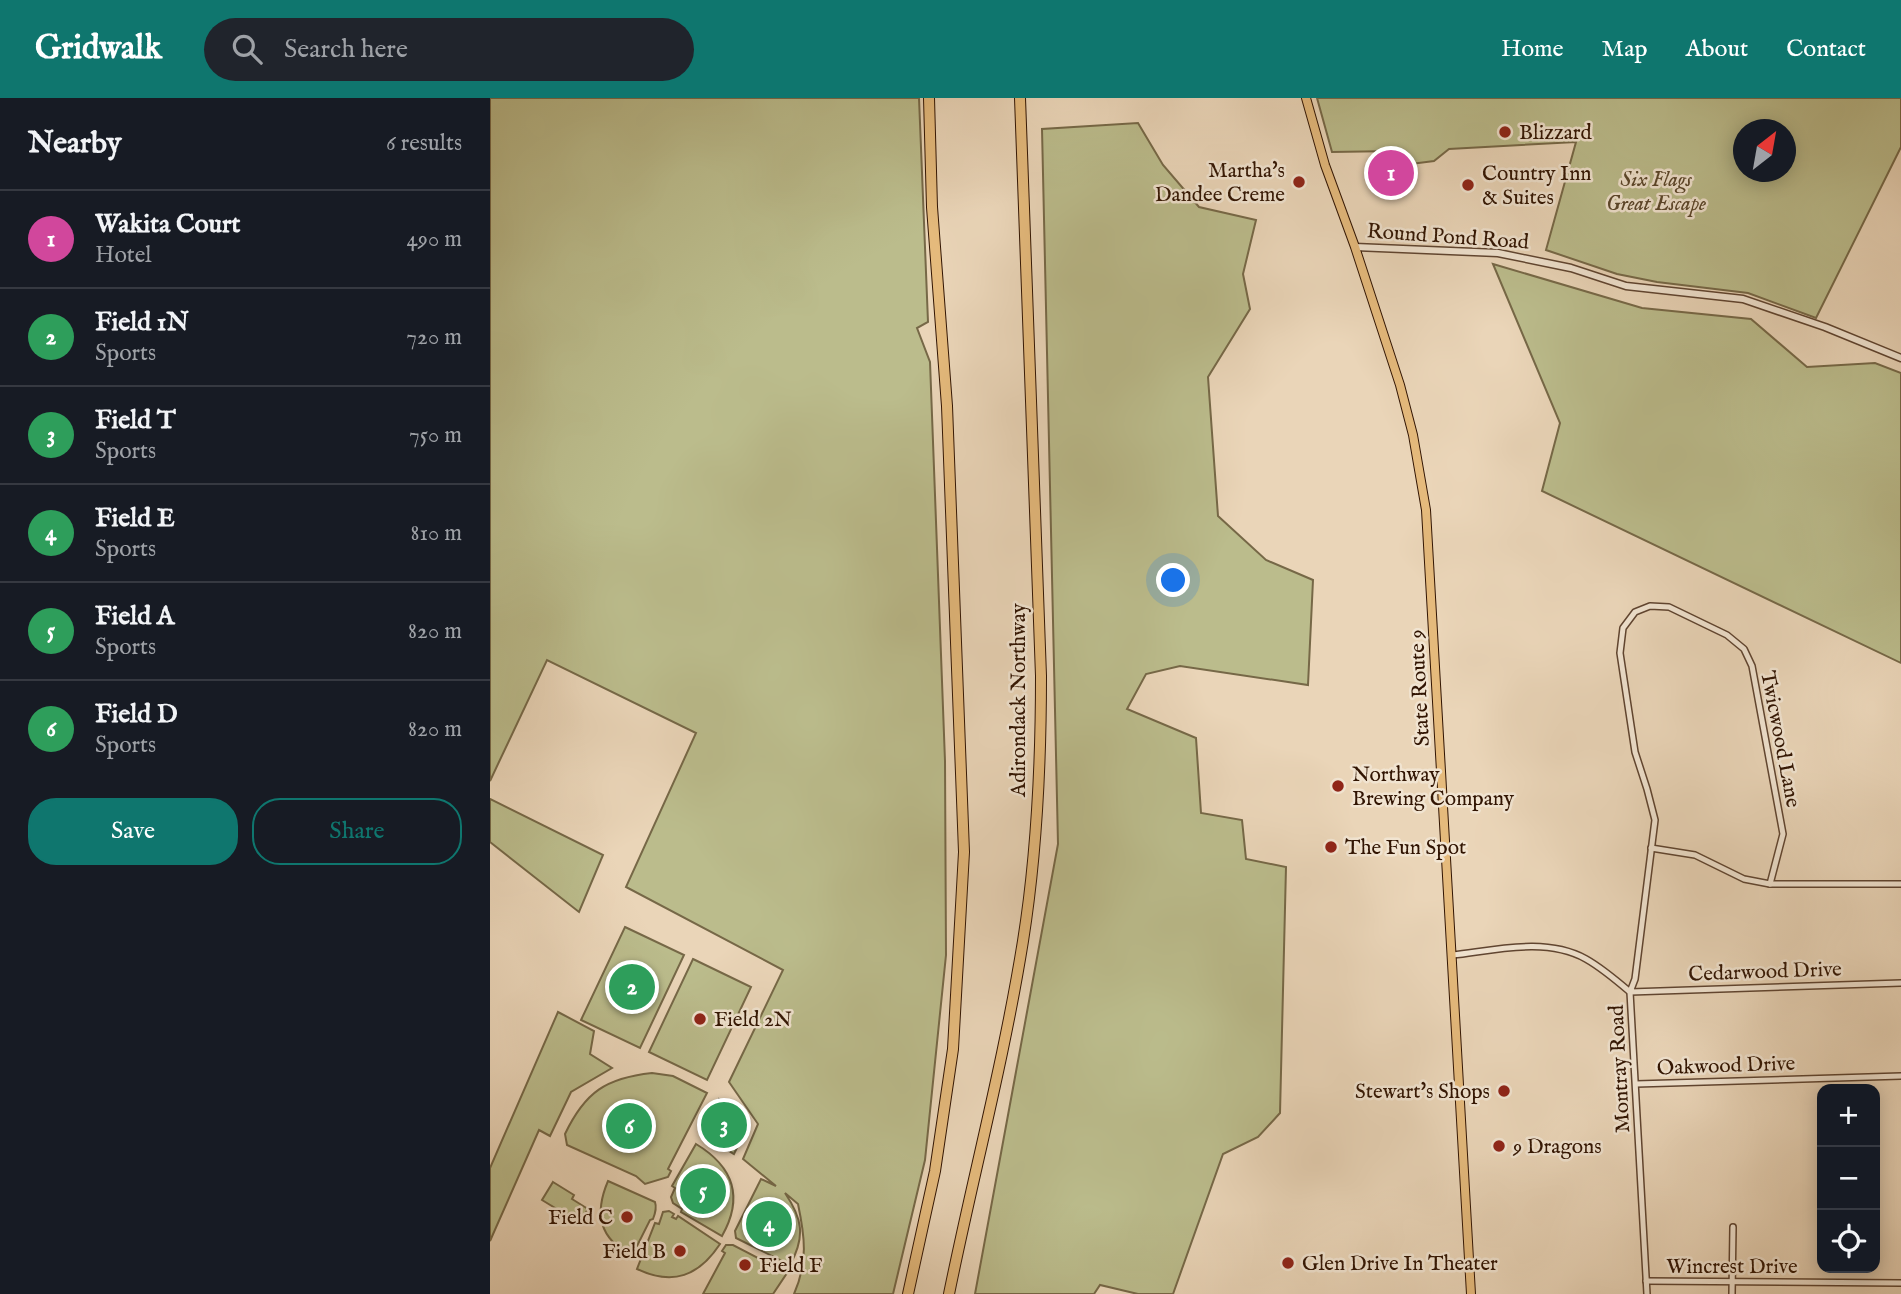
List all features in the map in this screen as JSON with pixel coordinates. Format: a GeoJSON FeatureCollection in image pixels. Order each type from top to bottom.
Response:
{"type":"FeatureCollection","features":[{"type":"Feature","properties":{"kind":"highway"},"geometry":{"type":"LineString","coordinates":[[908,1294],[935,1171],[953,1049],[964,852],[947,406],[932,207],[929,98]]}},
{"type":"Feature","properties":{"kind":"highway","name":"Adirondack Northway"},"geometry":{"type":"LineString","coordinates":[[949,1294],[1006,1035],[1023,940],[1036,833],[1041,676],[1020,98]]}},
{"type":"Feature","properties":{"kind":"main road","name":"State Route 9"},"geometry":{"type":"LineString","coordinates":[[1306,98],[1325,166],[1355,247],[1404,398],[1426,510],[1471,1294]]}},
{"type":"Feature","properties":{"kind":"street","name":"Round Pond Road"},"geometry":{"type":"LineString","coordinates":[[1355,247],[1499,253],[1571,268],[1626,286],[1744,299],[1825,327],[1901,358]]}},
{"type":"Feature","properties":{"kind":"street","name":"Twicwood Lane"},"geometry":{"type":"LineString","coordinates":[[1630,992],[1635,979],[1655,820],[1634,752],[1620,653],[1623,628],[1635,611],[1650,606],[1669,607],[1727,635],[1744,649],[1752,666],[1783,834],[1770,884]]}},
{"type":"Feature","properties":{"kind":"street"},"geometry":{"type":"LineString","coordinates":[[1651,848],[1695,855],[1744,879],[1770,884],[1901,884]]}},
{"type":"Feature","properties":{"kind":"street","name":"Montray Road"},"geometry":{"type":"LineString","coordinates":[[1453,955],[1531,946],[1561,950],[1584,958],[1630,992],[1647,1294]]}},
{"type":"Feature","properties":{"kind":"street","name":"Cedarwood Drive"},"geometry":{"type":"LineString","coordinates":[[1630,992],[1901,983]]}},
{"type":"Feature","properties":{"kind":"street","name":"Oakwood Drive"},"geometry":{"type":"LineString","coordinates":[[1636,1084],[1901,1076]]}},
{"type":"Feature","properties":{"kind":"street"},"geometry":{"type":"LineString","coordinates":[[1732,1294],[1733,1227]]}},
{"type":"Feature","properties":{"kind":"street","name":"Wincrest Drive"},"geometry":{"type":"LineString","coordinates":[[1646,1281],[1901,1283]]}},
{"type":"Feature","properties":{"kind":"green space"},"geometry":{"type":"Polygon","coordinates":[[[490,98],[919,98],[928,322],[917,328],[930,362],[945,761],[946,955],[925,1160],[893,1294],[794,1294],[802,1271],[804,1239],[798,1204],[785,1193],[795,1211],[800,1228],[798,1245],[790,1265],[736,1238],[735,1231],[761,1179],[776,1186],[743,1159],[758,1124],[729,1082],[783,970],[626,887],[696,733],[547,660],[490,781],[490,98]]]}},
{"type":"Feature","properties":{"kind":"green space","name":"Six Flags Great Escape"},"geometry":{"type":"Polygon","coordinates":[[[1317,98],[1901,98],[1901,147],[1816,318],[1748,293],[1657,282],[1617,274],[1546,250],[1576,142],[1449,149],[1434,161],[1411,164],[1402,153],[1332,152],[1317,98]]]}},
{"type":"Feature","properties":{"kind":"green space"},"geometry":{"type":"Polygon","coordinates":[[[1138,123],[1163,165],[1199,207],[1256,220],[1243,274],[1250,309],[1208,377],[1218,516],[1266,560],[1313,580],[1308,685],[1180,666],[1146,674],[1127,709],[1196,738],[1201,813],[1242,820],[1246,859],[1286,867],[1280,1113],[1258,1137],[1223,1154],[1173,1294],[1138,1294],[1100,1285],[1094,1294],[975,1294],[1058,844],[1042,129],[1138,123]]]}},
{"type":"Feature","properties":{"kind":"green space"},"geometry":{"type":"Polygon","coordinates":[[[1493,264],[1642,308],[1751,319],[1807,367],[1875,363],[1901,373],[1901,663],[1542,491],[1560,423],[1493,264]]]}},
{"type":"Feature","properties":{"kind":"green space"},"geometry":{"type":"Polygon","coordinates":[[[490,799],[603,855],[579,912],[490,842],[490,799]]]}},
{"type":"Feature","properties":{"kind":"green space"},"geometry":{"type":"Polygon","coordinates":[[[625,927],[684,955],[640,1048],[581,1020],[625,927]]]}},
{"type":"Feature","properties":{"kind":"green space","name":"Field 2N"},"geometry":{"type":"Polygon","coordinates":[[[693,959],[751,987],[707,1080],[649,1052],[693,959]]]}},
{"type":"Feature","properties":{"kind":"green space"},"geometry":{"type":"Polygon","coordinates":[[[558,1012],[594,1031],[590,1054],[612,1068],[571,1092],[550,1136],[539,1130],[490,1241],[490,1168],[558,1012]]]}},
{"type":"Feature","properties":{"kind":"green space"},"geometry":{"type":"Polygon","coordinates":[[[652,1073],[673,1076],[707,1093],[668,1169],[671,1171],[668,1177],[645,1184],[636,1176],[567,1145],[565,1134],[589,1098],[610,1083],[652,1073]]]}},
{"type":"Feature","properties":{"kind":"green space"},"geometry":{"type":"Polygon","coordinates":[[[719,1099],[732,1110],[740,1123],[740,1138],[734,1154],[714,1142],[703,1131],[711,1121],[708,1119],[719,1099]]]}},
{"type":"Feature","properties":{"kind":"green space"},"geometry":{"type":"Polygon","coordinates":[[[696,1144],[719,1163],[732,1184],[733,1208],[722,1236],[681,1212],[682,1209],[673,1203],[671,1197],[675,1188],[672,1186],[696,1144]]]}},
{"type":"Feature","properties":{"kind":"green space","name":"Field C"},"geometry":{"type":"Polygon","coordinates":[[[608,1181],[655,1202],[653,1219],[650,1220],[632,1256],[612,1241],[602,1224],[601,1204],[608,1181]]]}},
{"type":"Feature","properties":{"kind":"green space"},"geometry":{"type":"Polygon","coordinates":[[[553,1182],[574,1195],[572,1199],[588,1209],[580,1223],[542,1200],[553,1182]]]}},
{"type":"Feature","properties":{"kind":"green space","name":"Field B"},"geometry":{"type":"Polygon","coordinates":[[[663,1212],[674,1214],[672,1217],[676,1219],[678,1216],[720,1244],[703,1264],[694,1270],[684,1275],[662,1277],[637,1269],[655,1223],[659,1224],[663,1212]]]}},
{"type":"Feature","properties":{"kind":"green space","name":"Field F"},"geometry":{"type":"Polygon","coordinates":[[[726,1245],[733,1245],[787,1273],[773,1294],[703,1294],[725,1253],[722,1251],[726,1245]]]}},
{"type":"Feature","properties":{"kind":"place","name":"Blizzard"},"geometry":{"type":"Point","coordinates":[1505,132]}},
{"type":"Feature","properties":{"kind":"place","name":"Wakita Court"},"geometry":{"type":"Point","coordinates":[1391,173]}},
{"type":"Feature","properties":{"kind":"place","name":"Martha's Dandee Creme"},"geometry":{"type":"Point","coordinates":[1299,182]}},
{"type":"Feature","properties":{"kind":"place","name":"Country Inn & Suites"},"geometry":{"type":"Point","coordinates":[1468,185]}},
{"type":"Feature","properties":{"kind":"place","name":"Northway Brewing Company"},"geometry":{"type":"Point","coordinates":[1338,786]}},
{"type":"Feature","properties":{"kind":"place","name":"The Fun Spot"},"geometry":{"type":"Point","coordinates":[1331,847]}},
{"type":"Feature","properties":{"kind":"place","name":"Field 1N"},"geometry":{"type":"Point","coordinates":[632,987]}},
{"type":"Feature","properties":{"kind":"place","name":"Field 2N"},"geometry":{"type":"Point","coordinates":[700,1019]}},
{"type":"Feature","properties":{"kind":"place","name":"Stewart's Shops"},"geometry":{"type":"Point","coordinates":[1504,1091]}},
{"type":"Feature","properties":{"kind":"place","name":"Field T"},"geometry":{"type":"Point","coordinates":[724,1125]}},
{"type":"Feature","properties":{"kind":"place","name":"Field D"},"geometry":{"type":"Point","coordinates":[629,1126]}},
{"type":"Feature","properties":{"kind":"place","name":"9 Dragons"},"geometry":{"type":"Point","coordinates":[1499,1146]}},
{"type":"Feature","properties":{"kind":"place","name":"Field A"},"geometry":{"type":"Point","coordinates":[703,1191]}},
{"type":"Feature","properties":{"kind":"place","name":"Field C"},"geometry":{"type":"Point","coordinates":[627,1217]}},
{"type":"Feature","properties":{"kind":"place","name":"Field E"},"geometry":{"type":"Point","coordinates":[769,1224]}},
{"type":"Feature","properties":{"kind":"place","name":"Field B"},"geometry":{"type":"Point","coordinates":[680,1251]}},
{"type":"Feature","properties":{"kind":"place","name":"Glen Drive In Theater"},"geometry":{"type":"Point","coordinates":[1288,1263]}},
{"type":"Feature","properties":{"kind":"place","name":"Field F"},"geometry":{"type":"Point","coordinates":[745,1265]}}]}
